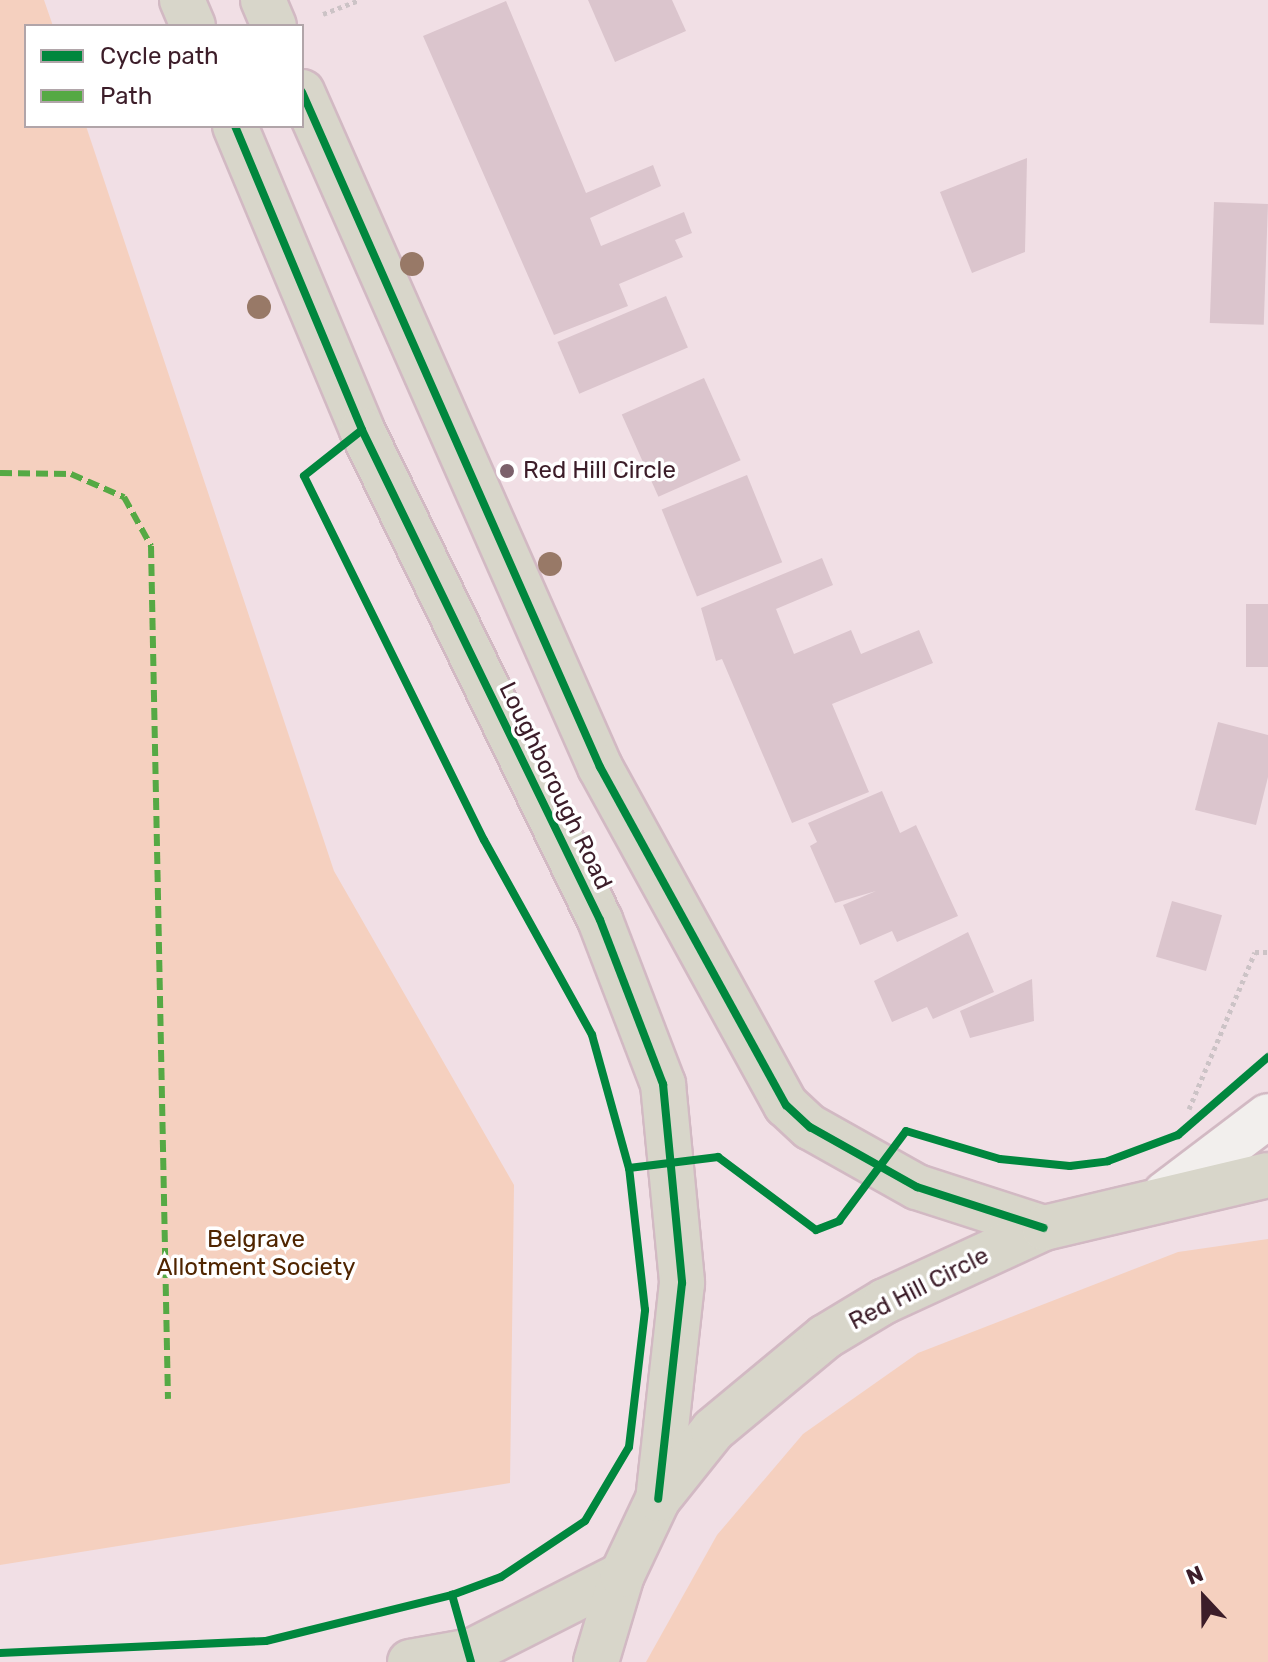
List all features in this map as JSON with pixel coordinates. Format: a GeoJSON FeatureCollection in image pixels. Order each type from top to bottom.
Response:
{"type":"FeatureCollection","features":[{"type":"Feature","properties":{"kind":"highway"},"geometry":{"type":"LineString","coordinates":[[182,0],[192,24]]}},
{"type":"Feature","properties":{"kind":"highway"},"geometry":{"type":"LineString","coordinates":[[263,0],[273,24]]}},
{"type":"Feature","properties":{"kind":"highway","name":"Loughborough Road"},"geometry":{"type":"LineString","coordinates":[[304,97],[600,767],[786,1105],[917,1187],[1044,1228]]}},
{"type":"Feature","properties":{"kind":"highway","name":"Loughborough Road"},"geometry":{"type":"LineString","coordinates":[[236,128],[362,430],[600,920],[663,1084],[682,1283],[658,1499]]}},
{"type":"Feature","properties":{"kind":"highway","name":"Red Hill Circle"},"geometry":{"type":"LineString","coordinates":[[596,1662],[622,1575],[658,1499],[713,1430],[825,1337],[885,1301],[1044,1228],[1165,1194],[1268,1175]]}},
{"type":"Feature","properties":{"kind":"highway"},"geometry":{"type":"LineString","coordinates":[[410,1662],[472,1651],[622,1575]]}},
{"type":"Feature","properties":{"kind":"street"},"geometry":{"type":"LineString","coordinates":[[1165,1194],[1268,1116]]}},
{"type":"Feature","properties":{"kind":"path"},"geometry":{"type":"LineString","coordinates":[[1186,1123],[1255,952],[1268,952]]}},
{"type":"Feature","properties":{"kind":"path"},"geometry":{"type":"LineString","coordinates":[[1186,1123],[1200,1115]]}},
{"type":"Feature","properties":{"kind":"green space","name":"Belgrave Allotment Society"},"geometry":{"type":"Polygon","coordinates":[[[0,0],[44,0],[52,24],[24,24],[24,128],[87,128],[334,871],[514,1185],[510,1483],[0,1565],[0,0]]]}},
{"type":"Feature","properties":{"kind":"green space"},"geometry":{"type":"Polygon","coordinates":[[[1268,1239],[1268,1662],[646,1662],[717,1535],[803,1434],[918,1353],[1178,1252],[1268,1239]]]}},
{"type":"Feature","properties":{"kind":"building"},"geometry":{"type":"Polygon","coordinates":[[[588,0],[672,0],[686,31],[615,62],[588,0]]]}},
{"type":"Feature","properties":{"kind":"building"},"geometry":{"type":"Polygon","coordinates":[[[506,1],[586,193],[653,165],[661,186],[590,218],[601,246],[684,212],[692,233],[675,240],[683,257],[619,284],[628,306],[554,335],[423,36],[506,1]]]}},
{"type":"Feature","properties":{"kind":"building"},"geometry":{"type":"Polygon","coordinates":[[[1027,158],[1025,252],[972,273],[940,192],[1027,158]]]}},
{"type":"Feature","properties":{"kind":"building"},"geometry":{"type":"Polygon","coordinates":[[[1214,202],[1268,204],[1264,325],[1210,323],[1214,202]]]}},
{"type":"Feature","properties":{"kind":"building"},"geometry":{"type":"Polygon","coordinates":[[[666,296],[688,348],[579,394],[557,342],[666,296]]]}},
{"type":"Feature","properties":{"kind":"building"},"geometry":{"type":"Polygon","coordinates":[[[704,378],[741,460],[658,497],[622,415],[704,378]]]}},
{"type":"Feature","properties":{"kind":"building"},"geometry":{"type":"Polygon","coordinates":[[[747,475],[782,562],[697,597],[662,509],[747,475]]]}},
{"type":"Feature","properties":{"kind":"building"},"geometry":{"type":"Polygon","coordinates":[[[822,558],[833,585],[776,609],[794,654],[851,630],[861,654],[919,630],[933,663],[832,704],[869,792],[792,823],[722,659],[716,661],[701,608],[822,558]]]}},
{"type":"Feature","properties":{"kind":"building"},"geometry":{"type":"Polygon","coordinates":[[[1246,604],[1268,604],[1268,667],[1246,667],[1246,604]]]}},
{"type":"Feature","properties":{"kind":"building"},"geometry":{"type":"Polygon","coordinates":[[[1218,722],[1268,735],[1268,777],[1256,825],[1195,810],[1218,722]]]}},
{"type":"Feature","properties":{"kind":"building"},"geometry":{"type":"Polygon","coordinates":[[[882,791],[900,833],[916,825],[958,916],[897,942],[892,931],[860,945],[843,905],[876,891],[835,903],[810,846],[817,842],[808,823],[882,791]]]}},
{"type":"Feature","properties":{"kind":"building"},"geometry":{"type":"Polygon","coordinates":[[[1172,901],[1222,915],[1206,971],[1156,957],[1172,901]]]}},
{"type":"Feature","properties":{"kind":"building"},"geometry":{"type":"Polygon","coordinates":[[[968,932],[994,992],[933,1019],[927,1007],[892,1022],[874,981],[968,932]]]}},
{"type":"Feature","properties":{"kind":"building"},"geometry":{"type":"Polygon","coordinates":[[[1032,979],[1034,1021],[970,1038],[960,1011],[1032,979]]]}},
{"type":"Feature","properties":{"kind":"marked path"},"geometry":{"type":"LineString","coordinates":[[0,473],[71,474],[124,497],[151,546],[168,1399]]}},
{"type":"Feature","properties":{"kind":"cycle path"},"geometry":{"type":"LineString","coordinates":[[304,97],[600,767],[786,1105],[810,1127],[917,1187],[1044,1228]]}},
{"type":"Feature","properties":{"kind":"cycle path"},"geometry":{"type":"LineString","coordinates":[[236,128],[362,430],[600,920],[663,1084],[682,1283],[658,1499]]}},
{"type":"Feature","properties":{"kind":"cycle path"},"geometry":{"type":"LineString","coordinates":[[362,430],[304,476],[484,840],[592,1035],[629,1168]]}},
{"type":"Feature","properties":{"kind":"cycle path"},"geometry":{"type":"LineString","coordinates":[[471,1662],[452,1595],[501,1577],[585,1521],[629,1447],[645,1310],[629,1168],[718,1157],[816,1230],[839,1221],[906,1131],[1000,1159],[1070,1166],[1108,1161],[1178,1135],[1268,1057]]}},
{"type":"Feature","properties":{"kind":"cycle path"},"geometry":{"type":"LineString","coordinates":[[0,1653],[266,1641],[452,1595]]}},
{"type":"Feature","properties":{"kind":"place","name":"Red Hill Circle"},"geometry":{"type":"Point","coordinates":[507,471]}}]}
